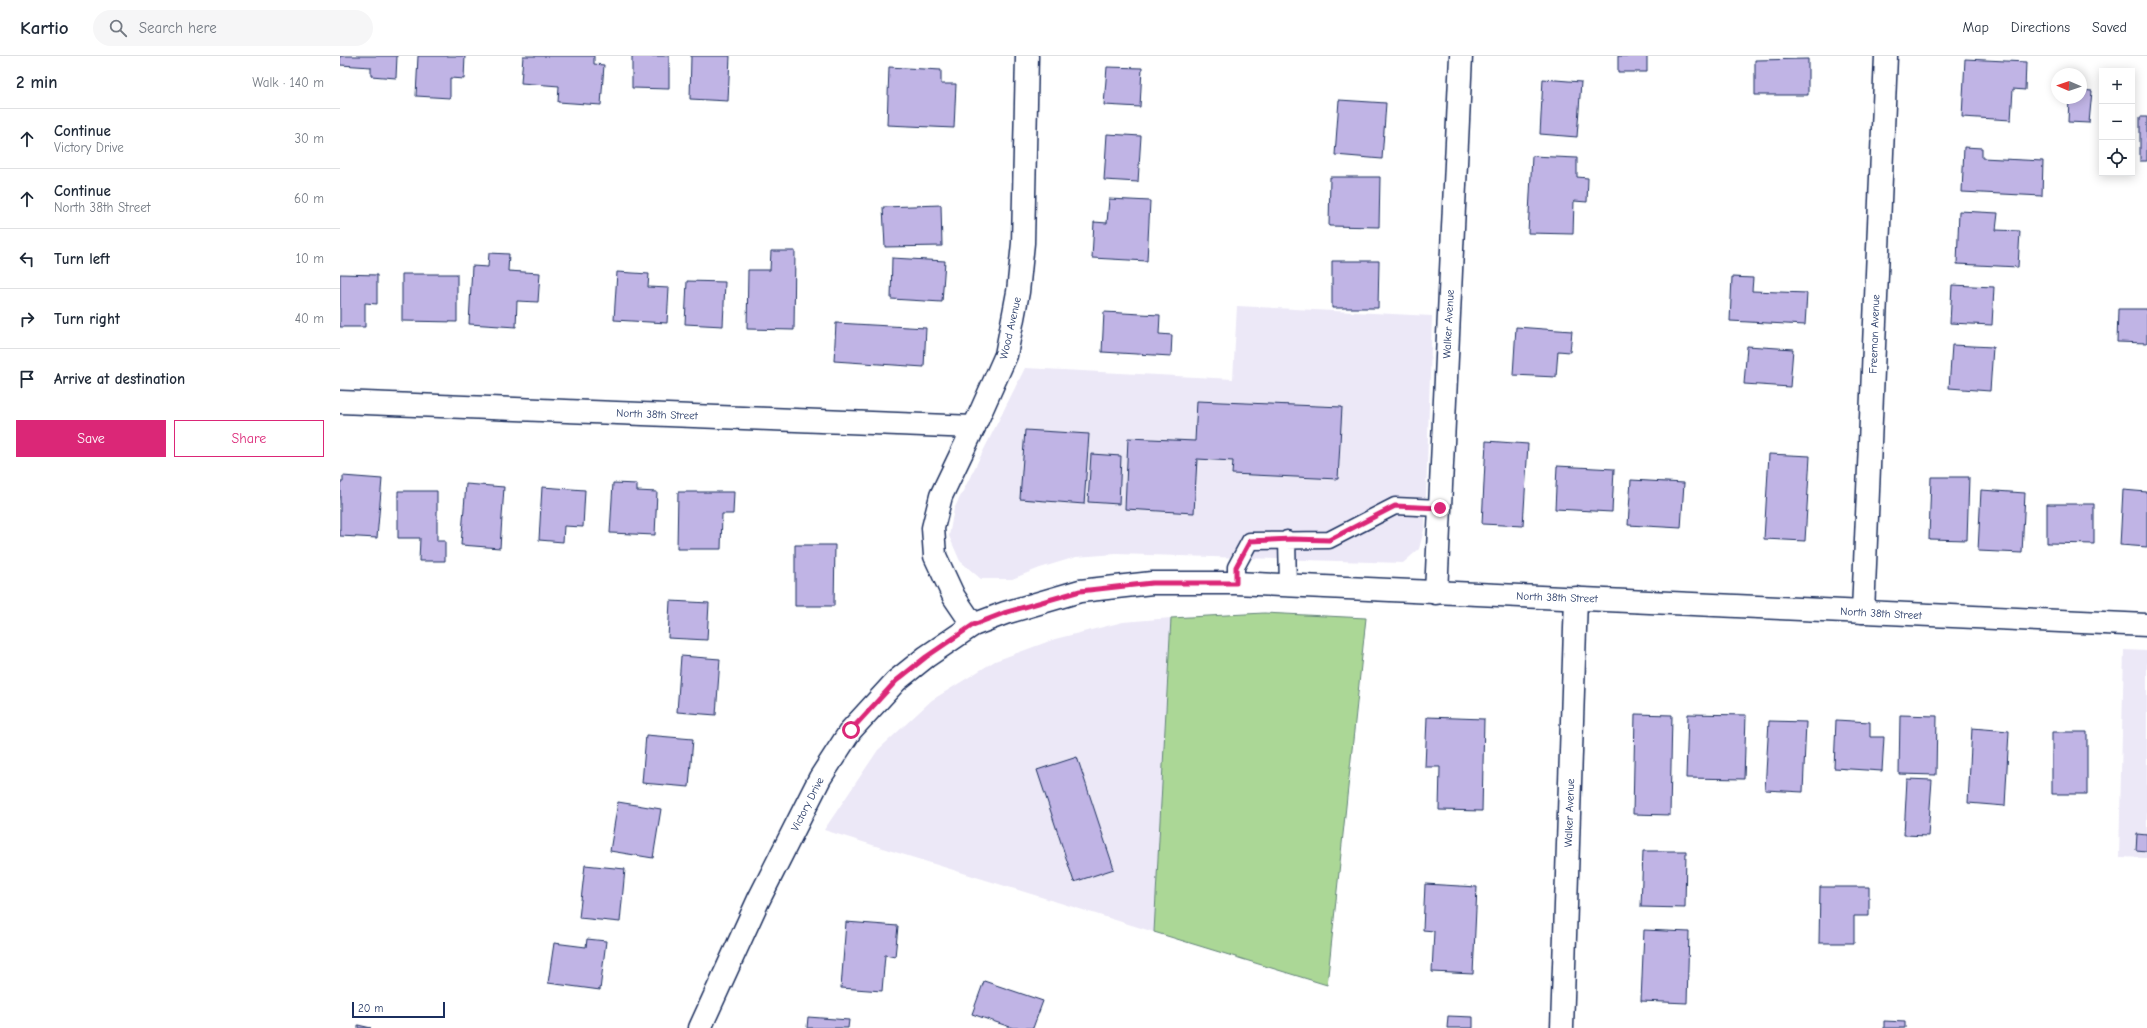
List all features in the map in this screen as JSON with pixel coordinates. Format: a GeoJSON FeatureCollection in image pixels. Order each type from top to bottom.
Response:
{"type":"FeatureCollection","features":[{"type":"Feature","properties":{"kind":"street","name":"Wood Avenue"},"geometry":{"type":"LineString","coordinates":[[973,625],[954,597],[935,556],[933,528],[941,496],[1006,355],[1018,292],[1023,243],[1027,56]]}},
{"type":"Feature","properties":{"kind":"street","name":"Walker Avenue"},"geometry":{"type":"LineString","coordinates":[[1436,593],[1461,56]]}},
{"type":"Feature","properties":{"kind":"street","name":"Freeman Avenue"},"geometry":{"type":"LineString","coordinates":[[1863,612],[1886,56]]}},
{"type":"Feature","properties":{"kind":"street","name":"North 38th Street"},"geometry":{"type":"LineString","coordinates":[[340,402],[974,427]]}},
{"type":"Feature","properties":{"kind":"street","name":"North 38th Street"},"geometry":{"type":"LineString","coordinates":[[973,625],[1004,613],[1080,591],[1152,583],[1236,583],[2147,625]]}},
{"type":"Feature","properties":{"kind":"street","name":"Walker Avenue"},"geometry":{"type":"LineString","coordinates":[[1562,1028],[1576,598]]}},
{"type":"Feature","properties":{"kind":"street","name":"Victory Drive"},"geometry":{"type":"LineString","coordinates":[[700,1028],[758,901],[820,778],[851,730],[896,681],[926,657],[973,625]]}},
{"type":"Feature","properties":{"kind":"lane"},"geometry":{"type":"LineString","coordinates":[[1236,583],[1236,567],[1250,541],[1287,539],[1329,540],[1395,506],[1440,508]]}},
{"type":"Feature","properties":{"kind":"lane"},"geometry":{"type":"LineString","coordinates":[[1287,539],[1288,586]]}},
{"type":"Feature","properties":{"kind":"shaded area"},"geometry":{"type":"Polygon","coordinates":[[[1237,306],[1432,316],[1425,525],[1419,549],[1403,563],[1116,554],[1076,557],[1040,568],[1012,579],[981,579],[960,561],[949,536],[954,509],[1025,368],[1233,379],[1237,306]]]}},
{"type":"Feature","properties":{"kind":"shaded area"},"geometry":{"type":"Polygon","coordinates":[[[1171,618],[1154,932],[824,830],[878,750],[932,700],[995,661],[1055,639],[1123,622],[1171,618]]]}},
{"type":"Feature","properties":{"kind":"shaded area"},"geometry":{"type":"Polygon","coordinates":[[[2124,650],[2147,651],[2147,858],[2119,857],[2124,650]]]}},
{"type":"Feature","properties":{"kind":"green space"},"geometry":{"type":"Polygon","coordinates":[[[1264,613],[1366,618],[1327,985],[1154,932],[1171,618],[1264,613]]]}},
{"type":"Feature","properties":{"kind":"building"},"geometry":{"type":"Polygon","coordinates":[[[340,56],[397,56],[396,78],[371,76],[371,67],[340,65],[340,56]]]}},
{"type":"Feature","properties":{"kind":"building"},"geometry":{"type":"Polygon","coordinates":[[[418,56],[465,56],[464,79],[450,78],[450,98],[416,96],[418,56]]]}},
{"type":"Feature","properties":{"kind":"building"},"geometry":{"type":"Polygon","coordinates":[[[523,56],[594,56],[594,64],[604,65],[601,105],[558,102],[559,86],[521,83],[523,56]]]}},
{"type":"Feature","properties":{"kind":"building"},"geometry":{"type":"Polygon","coordinates":[[[632,56],[669,56],[669,89],[632,88],[632,56]]]}},
{"type":"Feature","properties":{"kind":"building"},"geometry":{"type":"Polygon","coordinates":[[[691,56],[730,56],[728,101],[690,99],[691,56]]]}},
{"type":"Feature","properties":{"kind":"building"},"geometry":{"type":"Polygon","coordinates":[[[1618,56],[1647,56],[1647,72],[1618,72],[1618,56]]]}},
{"type":"Feature","properties":{"kind":"building"},"geometry":{"type":"Polygon","coordinates":[[[1808,59],[1808,95],[1755,95],[1755,60],[1808,59]]]}},
{"type":"Feature","properties":{"kind":"building"},"geometry":{"type":"Polygon","coordinates":[[[1965,59],[2026,62],[2025,90],[2013,89],[2011,120],[1962,117],[1965,59]]]}},
{"type":"Feature","properties":{"kind":"building"},"geometry":{"type":"Polygon","coordinates":[[[889,67],[941,70],[941,84],[956,84],[954,128],[887,125],[889,67]]]}},
{"type":"Feature","properties":{"kind":"building"},"geometry":{"type":"Polygon","coordinates":[[[1107,67],[1142,68],[1140,107],[1104,105],[1107,67]]]}},
{"type":"Feature","properties":{"kind":"building"},"geometry":{"type":"Polygon","coordinates":[[[1543,79],[1581,82],[1577,137],[1540,134],[1543,79]]]}},
{"type":"Feature","properties":{"kind":"building"},"geometry":{"type":"Polygon","coordinates":[[[2087,91],[2092,91],[2089,123],[2068,122],[2069,104],[2087,104],[2087,91]]]}},
{"type":"Feature","properties":{"kind":"building"},"geometry":{"type":"Polygon","coordinates":[[[1339,100],[1386,103],[1382,159],[1335,155],[1339,100]]]}},
{"type":"Feature","properties":{"kind":"building"},"geometry":{"type":"Polygon","coordinates":[[[2140,117],[2147,117],[2147,161],[2140,161],[2140,117]]]}},
{"type":"Feature","properties":{"kind":"building"},"geometry":{"type":"Polygon","coordinates":[[[1107,134],[1141,136],[1138,182],[1104,180],[1107,134]]]}},
{"type":"Feature","properties":{"kind":"building"},"geometry":{"type":"Polygon","coordinates":[[[1964,147],[1982,148],[1982,158],[2043,161],[2042,196],[1962,192],[1964,147]]]}},
{"type":"Feature","properties":{"kind":"building"},"geometry":{"type":"Polygon","coordinates":[[[1532,156],[1577,158],[1577,177],[1588,178],[1587,202],[1574,201],[1573,234],[1528,233],[1532,156]]]}},
{"type":"Feature","properties":{"kind":"building"},"geometry":{"type":"Polygon","coordinates":[[[1330,177],[1380,177],[1379,227],[1329,226],[1330,177]]]}},
{"type":"Feature","properties":{"kind":"building"},"geometry":{"type":"Polygon","coordinates":[[[1109,199],[1150,201],[1147,261],[1092,258],[1094,222],[1107,223],[1109,199]]]}},
{"type":"Feature","properties":{"kind":"building"},"geometry":{"type":"Polygon","coordinates":[[[941,205],[942,246],[885,247],[883,207],[941,205]]]}},
{"type":"Feature","properties":{"kind":"building"},"geometry":{"type":"Polygon","coordinates":[[[1959,211],[1998,213],[1996,230],[2020,231],[2018,267],[1957,264],[1959,211]]]}},
{"type":"Feature","properties":{"kind":"building"},"geometry":{"type":"Polygon","coordinates":[[[771,251],[795,251],[794,330],[747,329],[748,270],[770,270],[771,251]]]}},
{"type":"Feature","properties":{"kind":"building"},"geometry":{"type":"Polygon","coordinates":[[[489,253],[509,254],[508,271],[540,273],[538,302],[517,301],[516,327],[469,324],[472,266],[488,267],[489,253]]]}},
{"type":"Feature","properties":{"kind":"building"},"geometry":{"type":"Polygon","coordinates":[[[892,258],[945,261],[942,302],[891,299],[892,258]]]}},
{"type":"Feature","properties":{"kind":"building"},"geometry":{"type":"Polygon","coordinates":[[[1332,261],[1379,261],[1378,308],[1332,308],[1332,261]]]}},
{"type":"Feature","properties":{"kind":"building"},"geometry":{"type":"Polygon","coordinates":[[[617,272],[649,274],[648,287],[669,288],[667,323],[614,320],[617,272]]]}},
{"type":"Feature","properties":{"kind":"building"},"geometry":{"type":"Polygon","coordinates":[[[340,274],[377,275],[377,304],[365,303],[365,327],[340,327],[340,274]]]}},
{"type":"Feature","properties":{"kind":"building"},"geometry":{"type":"Polygon","coordinates":[[[402,274],[457,274],[457,322],[402,321],[402,274]]]}},
{"type":"Feature","properties":{"kind":"building"},"geometry":{"type":"Polygon","coordinates":[[[1732,277],[1753,278],[1752,291],[1807,293],[1805,325],[1730,321],[1732,277]]]}},
{"type":"Feature","properties":{"kind":"building"},"geometry":{"type":"Polygon","coordinates":[[[687,281],[725,282],[723,326],[685,324],[687,281]]]}},
{"type":"Feature","properties":{"kind":"building"},"geometry":{"type":"Polygon","coordinates":[[[1952,285],[1994,287],[1992,325],[1950,323],[1952,285]]]}},
{"type":"Feature","properties":{"kind":"building"},"geometry":{"type":"Polygon","coordinates":[[[2118,309],[2147,309],[2147,343],[2117,342],[2118,309]]]}},
{"type":"Feature","properties":{"kind":"building"},"geometry":{"type":"Polygon","coordinates":[[[1104,312],[1160,315],[1159,334],[1172,335],[1171,356],[1102,352],[1104,312]]]}},
{"type":"Feature","properties":{"kind":"building"},"geometry":{"type":"Polygon","coordinates":[[[836,323],[926,328],[924,367],[834,361],[836,323]]]}},
{"type":"Feature","properties":{"kind":"building"},"geometry":{"type":"Polygon","coordinates":[[[1516,327],[1572,331],[1570,352],[1558,351],[1556,377],[1513,375],[1516,327]]]}},
{"type":"Feature","properties":{"kind":"building"},"geometry":{"type":"Polygon","coordinates":[[[1952,345],[1993,347],[1990,391],[1949,388],[1952,345]]]}},
{"type":"Feature","properties":{"kind":"building"},"geometry":{"type":"Polygon","coordinates":[[[1747,346],[1793,349],[1790,387],[1744,384],[1747,346]]]}},
{"type":"Feature","properties":{"kind":"building"},"geometry":{"type":"Polygon","coordinates":[[[1197,401],[1342,407],[1338,479],[1232,474],[1233,461],[1197,459],[1194,513],[1125,509],[1128,438],[1195,441],[1197,401]]]}},
{"type":"Feature","properties":{"kind":"building"},"geometry":{"type":"Polygon","coordinates":[[[1025,430],[1089,434],[1084,504],[1020,499],[1025,430]]]}},
{"type":"Feature","properties":{"kind":"building"},"geometry":{"type":"Polygon","coordinates":[[[1486,441],[1528,444],[1523,526],[1482,524],[1486,441]]]}},
{"type":"Feature","properties":{"kind":"building"},"geometry":{"type":"Polygon","coordinates":[[[1091,454],[1121,456],[1119,504],[1088,502],[1091,454]]]}},
{"type":"Feature","properties":{"kind":"building"},"geometry":{"type":"Polygon","coordinates":[[[1769,454],[1810,456],[1805,541],[1764,539],[1769,454]]]}},
{"type":"Feature","properties":{"kind":"building"},"geometry":{"type":"Polygon","coordinates":[[[1557,466],[1614,469],[1612,512],[1555,509],[1557,466]]]}},
{"type":"Feature","properties":{"kind":"building"},"geometry":{"type":"Polygon","coordinates":[[[343,476],[382,479],[377,538],[340,536],[340,482],[343,482],[343,476]]]}},
{"type":"Feature","properties":{"kind":"building"},"geometry":{"type":"Polygon","coordinates":[[[1931,477],[1969,477],[1967,540],[1929,539],[1931,477]]]}},
{"type":"Feature","properties":{"kind":"building"},"geometry":{"type":"Polygon","coordinates":[[[1631,480],[1684,483],[1681,528],[1628,525],[1631,480]]]}},
{"type":"Feature","properties":{"kind":"building"},"geometry":{"type":"Polygon","coordinates":[[[613,483],[637,484],[637,491],[657,492],[655,535],[610,533],[613,483]]]}},
{"type":"Feature","properties":{"kind":"building"},"geometry":{"type":"Polygon","coordinates":[[[466,484],[504,487],[500,548],[461,545],[466,484]]]}},
{"type":"Feature","properties":{"kind":"building"},"geometry":{"type":"Polygon","coordinates":[[[542,487],[585,490],[583,527],[564,526],[563,542],[539,540],[542,487]]]}},
{"type":"Feature","properties":{"kind":"building"},"geometry":{"type":"Polygon","coordinates":[[[1981,490],[2025,493],[2022,553],[1978,551],[1981,490]]]}},
{"type":"Feature","properties":{"kind":"building"},"geometry":{"type":"Polygon","coordinates":[[[2123,490],[2147,492],[2147,547],[2120,545],[2123,490]]]}},
{"type":"Feature","properties":{"kind":"building"},"geometry":{"type":"Polygon","coordinates":[[[398,491],[437,491],[437,541],[445,541],[445,561],[419,561],[420,538],[398,538],[398,491]]]}},
{"type":"Feature","properties":{"kind":"building"},"geometry":{"type":"Polygon","coordinates":[[[678,492],[734,492],[733,514],[722,514],[721,549],[677,549],[678,492]]]}},
{"type":"Feature","properties":{"kind":"building"},"geometry":{"type":"Polygon","coordinates":[[[2047,504],[2094,504],[2094,544],[2047,543],[2047,504]]]}},
{"type":"Feature","properties":{"kind":"building"},"geometry":{"type":"Polygon","coordinates":[[[795,545],[835,545],[834,606],[795,606],[795,545]]]}},
{"type":"Feature","properties":{"kind":"building"},"geometry":{"type":"Polygon","coordinates":[[[670,601],[709,603],[707,640],[668,638],[670,601]]]}},
{"type":"Feature","properties":{"kind":"building"},"geometry":{"type":"Polygon","coordinates":[[[681,656],[720,659],[716,715],[677,712],[681,656]]]}},
{"type":"Feature","properties":{"kind":"building"},"geometry":{"type":"Polygon","coordinates":[[[1635,714],[1672,715],[1670,815],[1633,814],[1635,714]]]}},
{"type":"Feature","properties":{"kind":"building"},"geometry":{"type":"Polygon","coordinates":[[[1688,714],[1746,715],[1744,779],[1686,778],[1688,714]]]}},
{"type":"Feature","properties":{"kind":"building"},"geometry":{"type":"Polygon","coordinates":[[[1900,715],[1937,716],[1936,775],[1899,774],[1900,715]]]}},
{"type":"Feature","properties":{"kind":"building"},"geometry":{"type":"Polygon","coordinates":[[[1427,717],[1484,719],[1482,811],[1439,810],[1440,767],[1425,767],[1427,717]]]}},
{"type":"Feature","properties":{"kind":"building"},"geometry":{"type":"Polygon","coordinates":[[[1836,720],[1870,722],[1870,737],[1884,737],[1882,771],[1834,768],[1836,720]]]}},
{"type":"Feature","properties":{"kind":"building"},"geometry":{"type":"Polygon","coordinates":[[[1769,721],[1806,722],[1803,792],[1765,790],[1769,721]]]}},
{"type":"Feature","properties":{"kind":"building"},"geometry":{"type":"Polygon","coordinates":[[[1972,728],[2009,731],[2005,806],[1968,803],[1972,728]]]}},
{"type":"Feature","properties":{"kind":"building"},"geometry":{"type":"Polygon","coordinates":[[[2052,732],[2087,732],[2087,794],[2052,794],[2052,732]]]}},
{"type":"Feature","properties":{"kind":"building"},"geometry":{"type":"Polygon","coordinates":[[[646,735],[693,739],[689,787],[642,783],[646,735]]]}},
{"type":"Feature","properties":{"kind":"building"},"geometry":{"type":"Polygon","coordinates":[[[1077,757],[1114,869],[1074,882],[1037,770],[1077,757]]]}},
{"type":"Feature","properties":{"kind":"building"},"geometry":{"type":"Polygon","coordinates":[[[1907,779],[1932,780],[1928,836],[1904,835],[1907,779]]]}},
{"type":"Feature","properties":{"kind":"building"},"geometry":{"type":"Polygon","coordinates":[[[618,802],[661,809],[653,858],[610,851],[618,802]]]}},
{"type":"Feature","properties":{"kind":"building"},"geometry":{"type":"Polygon","coordinates":[[[2137,834],[2147,835],[2147,851],[2136,850],[2137,834]]]}},
{"type":"Feature","properties":{"kind":"building"},"geometry":{"type":"Polygon","coordinates":[[[1643,851],[1686,851],[1685,908],[1641,907],[1643,851]]]}},
{"type":"Feature","properties":{"kind":"building"},"geometry":{"type":"Polygon","coordinates":[[[585,865],[625,869],[620,922],[579,918],[585,865]]]}},
{"type":"Feature","properties":{"kind":"building"},"geometry":{"type":"Polygon","coordinates":[[[1425,884],[1477,887],[1473,974],[1432,972],[1434,931],[1423,930],[1425,884]]]}},
{"type":"Feature","properties":{"kind":"building"},"geometry":{"type":"Polygon","coordinates":[[[1820,887],[1869,887],[1869,916],[1854,916],[1854,943],[1819,943],[1820,887]]]}},
{"type":"Feature","properties":{"kind":"building"},"geometry":{"type":"Polygon","coordinates":[[[846,922],[898,926],[895,957],[885,955],[882,991],[841,988],[846,922]]]}},
{"type":"Feature","properties":{"kind":"building"},"geometry":{"type":"Polygon","coordinates":[[[1644,930],[1689,932],[1687,1003],[1641,1001],[1644,930]]]}},
{"type":"Feature","properties":{"kind":"building"},"geometry":{"type":"Polygon","coordinates":[[[587,939],[606,941],[600,990],[548,983],[554,943],[586,947],[587,939]]]}},
{"type":"Feature","properties":{"kind":"building"},"geometry":{"type":"Polygon","coordinates":[[[984,981],[1043,1001],[1033,1028],[1013,1028],[972,1014],[984,981]]]}},
{"type":"Feature","properties":{"kind":"building"},"geometry":{"type":"Polygon","coordinates":[[[1448,1016],[1473,1017],[1473,1028],[1447,1028],[1448,1016]]]}},
{"type":"Feature","properties":{"kind":"building"},"geometry":{"type":"Polygon","coordinates":[[[808,1017],[849,1020],[848,1028],[807,1028],[808,1017]]]}},
{"type":"Feature","properties":{"kind":"building"},"geometry":{"type":"Polygon","coordinates":[[[1884,1021],[1905,1022],[1905,1028],[1884,1028],[1884,1021]]]}},
{"type":"Feature","properties":{"kind":"building"},"geometry":{"type":"Polygon","coordinates":[[[358,1025],[371,1028],[358,1028],[358,1025]]]}},
{"type":"Feature","properties":{"kind":"route"},"geometry":{"type":"LineString","coordinates":[[851,730],[896,681],[926,657],[973,625],[1004,613],[1080,591],[1152,583],[1236,583],[1236,567],[1250,541],[1291,539],[1329,540],[1352,530],[1395,506],[1440,508]]}}]}
